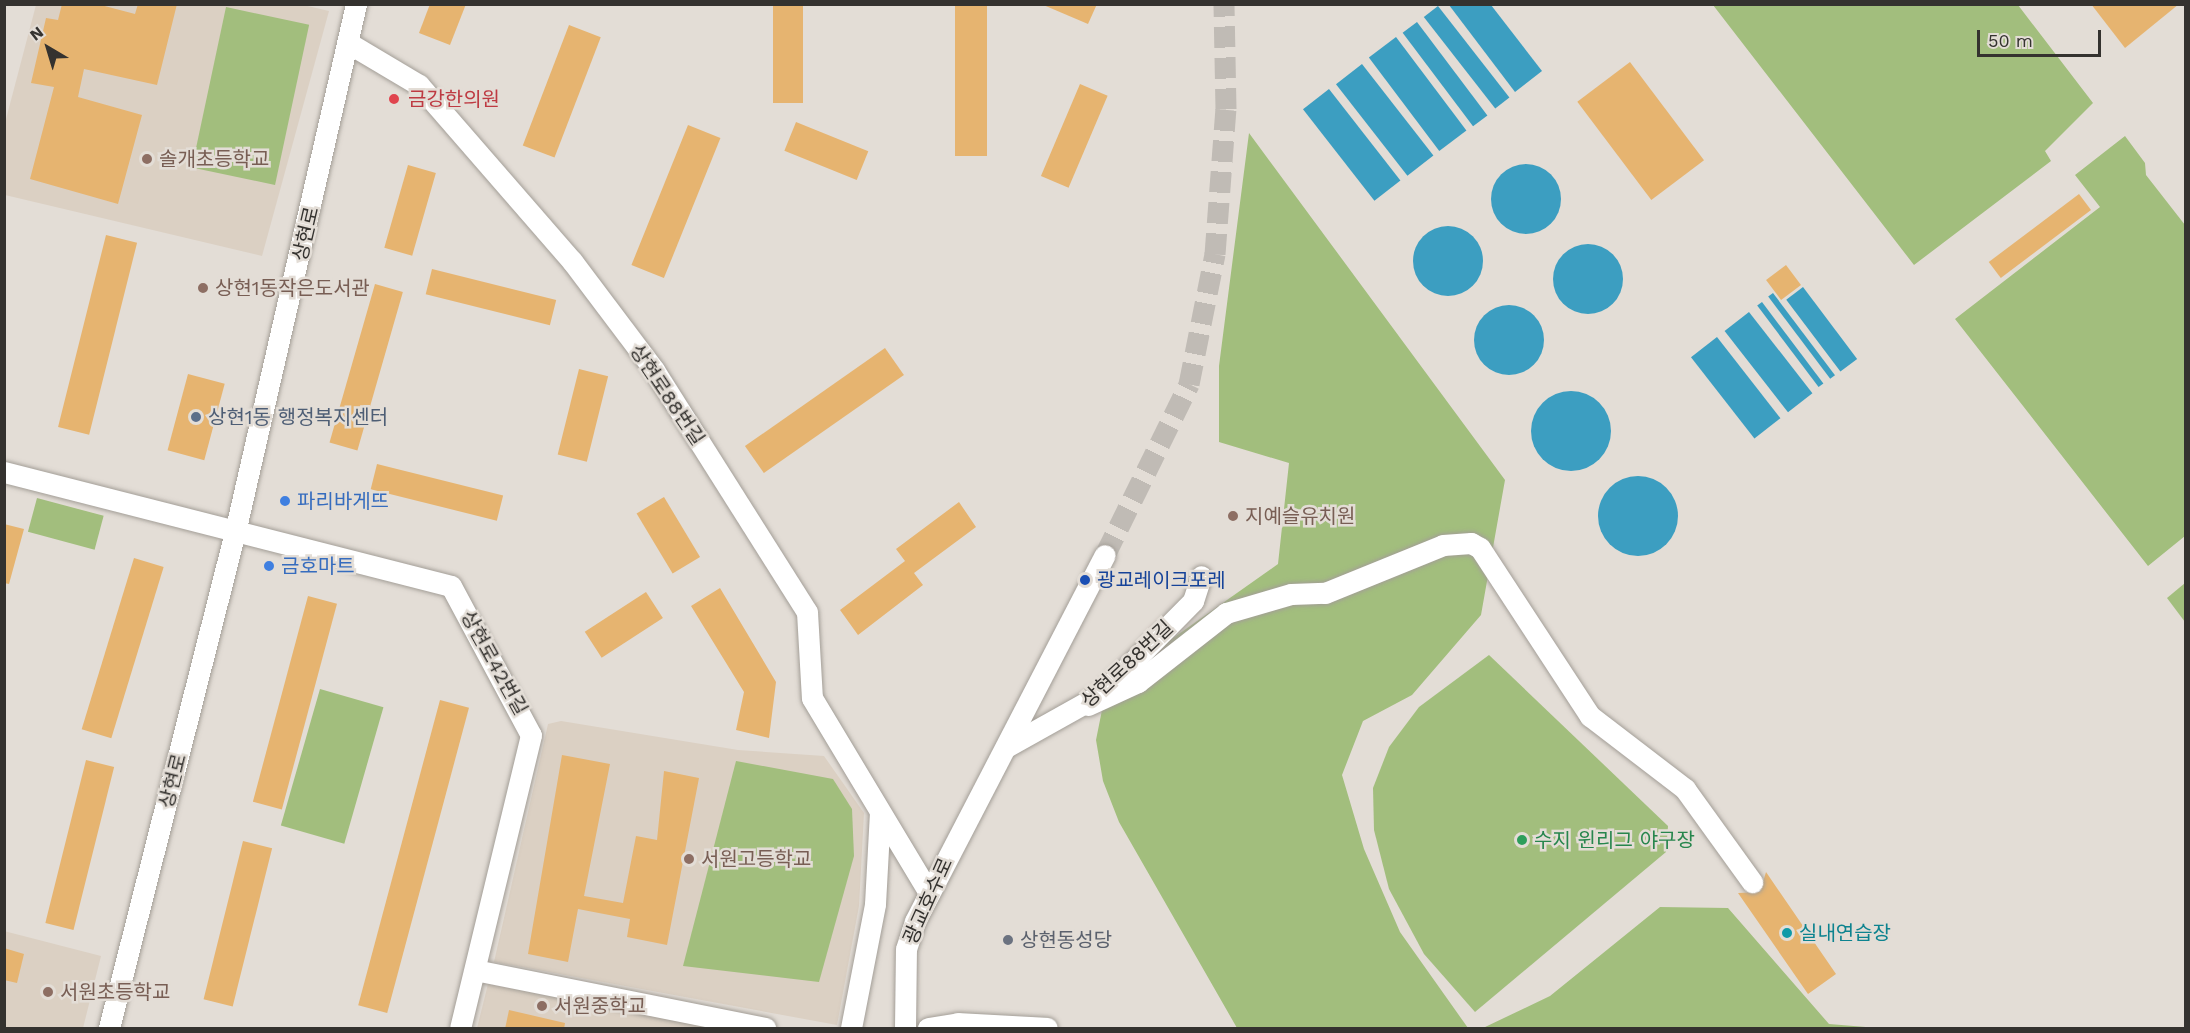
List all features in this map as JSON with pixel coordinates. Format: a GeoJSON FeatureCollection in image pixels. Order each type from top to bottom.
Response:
{"type":"FeatureCollection","features":[{"type":"Feature","properties":{"kind":"street","name":"상현로"},"geometry":{"type":"LineString","coordinates":[[109,1029],[235,532],[351,44],[356,4]]}},
{"type":"Feature","properties":{"kind":"street","name":"상현로88번길"},"geometry":{"type":"LineString","coordinates":[[351,44],[419,85],[572,261],[654,370],[807,612],[812,698],[928,891]]}},
{"type":"Feature","properties":{"kind":"street"},"geometry":{"type":"LineString","coordinates":[[4,472],[235,532]]}},
{"type":"Feature","properties":{"kind":"street","name":"상현로42번길"},"geometry":{"type":"LineString","coordinates":[[235,532],[451,586],[526,720],[530,755],[460,1029]]}},
{"type":"Feature","properties":{"kind":"street"},"geometry":{"type":"LineString","coordinates":[[1088,705],[1138,682],[1226,613],[1291,594],[1325,593],[1443,545],[1471,543],[1480,548],[1590,716],[1685,789],[1752,882]]}},
{"type":"Feature","properties":{"kind":"street"},"geometry":{"type":"LineString","coordinates":[[1008,746],[1105,555]]}},
{"type":"Feature","properties":{"kind":"street","name":"상현로88번길"},"geometry":{"type":"LineString","coordinates":[[1008,746],[1088,705],[1192,601],[1201,576]]}},
{"type":"Feature","properties":{"kind":"street","name":"광교호수로"},"geometry":{"type":"LineString","coordinates":[[905,1029],[906,949],[928,891],[1008,746]]}},
{"type":"Feature","properties":{"kind":"street"},"geometry":{"type":"LineString","coordinates":[[850,1029],[875,904],[880,812]]}},
{"type":"Feature","properties":{"kind":"street"},"geometry":{"type":"LineString","coordinates":[[475,970],[765,1029]]}},
{"type":"Feature","properties":{"kind":"street"},"geometry":{"type":"LineString","coordinates":[[928,1029],[958,1023],[1047,1029]]}},
{"type":"Feature","properties":{"kind":"shaded area","name":"솔개초등학교"},"geometry":{"type":"Polygon","coordinates":[[[299,4],[329,11],[262,256],[5,195],[5,123],[36,5],[299,4]]]}},
{"type":"Feature","properties":{"kind":"shaded area","name":"서원고등학교"},"geometry":{"type":"Polygon","coordinates":[[[561,721],[738,750],[824,756],[864,813],[859,906],[837,1025],[494,962],[548,724],[561,721]]]}},
{"type":"Feature","properties":{"kind":"shaded area","name":"서원초등학교"},"geometry":{"type":"Polygon","coordinates":[[[4,931],[101,956],[83,1028],[5,1028],[4,931]]]}},
{"type":"Feature","properties":{"kind":"shaded area","name":"서원중학교"},"geometry":{"type":"Polygon","coordinates":[[[488,984],[714,1028],[477,1028],[488,984]]]}},
{"type":"Feature","properties":{"kind":"green space"},"geometry":{"type":"Polygon","coordinates":[[[1713,5],[2018,5],[2093,103],[2045,151],[2051,161],[1914,265],[1713,5]]]}},
{"type":"Feature","properties":{"kind":"green space"},"geometry":{"type":"Polygon","coordinates":[[[226,7],[309,25],[275,185],[192,167],[226,7]]]}},
{"type":"Feature","properties":{"kind":"green space"},"geometry":{"type":"Polygon","coordinates":[[[1249,133],[1505,480],[1481,615],[1412,695],[1363,721],[1342,775],[1364,849],[1400,932],[1468,1028],[1237,1028],[1119,822],[1103,781],[1096,740],[1103,705],[1169,641],[1278,564],[1289,463],[1219,442],[1219,366],[1249,133]]]}},
{"type":"Feature","properties":{"kind":"green space"},"geometry":{"type":"Polygon","coordinates":[[[2125,136],[2145,163],[2146,175],[2185,225],[2185,536],[2148,566],[1955,319],[2100,207],[2075,175],[2125,136]]]}},
{"type":"Feature","properties":{"kind":"green space"},"geometry":{"type":"Polygon","coordinates":[[[37,498],[104,516],[95,550],[28,532],[37,498]]]}},
{"type":"Feature","properties":{"kind":"green space"},"geometry":{"type":"Polygon","coordinates":[[[2185,583],[2185,622],[2167,598],[2185,583]]]}},
{"type":"Feature","properties":{"kind":"green space","name":"수지 윈리그 야구장"},"geometry":{"type":"Polygon","coordinates":[[[1489,655],[1668,826],[1666,852],[1475,1012],[1424,954],[1389,889],[1374,830],[1373,788],[1389,747],[1419,707],[1489,655]]]}},
{"type":"Feature","properties":{"kind":"green space"},"geometry":{"type":"Polygon","coordinates":[[[320,689],[383,707],[344,844],[281,825],[320,689]]]}},
{"type":"Feature","properties":{"kind":"green space"},"geometry":{"type":"Polygon","coordinates":[[[736,761],[833,779],[852,809],[854,856],[819,982],[683,966],[736,761]]]}},
{"type":"Feature","properties":{"kind":"green space"},"geometry":{"type":"Polygon","coordinates":[[[1660,907],[1728,908],[1829,1024],[1878,1028],[1483,1028],[1550,996],[1660,907]]]}},
{"type":"Feature","properties":{"kind":"water"},"geometry":{"type":"Polygon","coordinates":[[[1449,5],[1491,5],[1542,71],[1515,92],[1449,5]]]}},
{"type":"Feature","properties":{"kind":"water"},"geometry":{"type":"Polygon","coordinates":[[[1438,6],[1509,97],[1495,108],[1424,17],[1438,6]]]}},
{"type":"Feature","properties":{"kind":"water"},"geometry":{"type":"Polygon","coordinates":[[[1417,22],[1487,115],[1473,126],[1403,33],[1417,22]]]}},
{"type":"Feature","properties":{"kind":"water"},"geometry":{"type":"Polygon","coordinates":[[[1396,37],[1466,130],[1439,151],[1369,57],[1396,37]]]}},
{"type":"Feature","properties":{"kind":"water"},"geometry":{"type":"Polygon","coordinates":[[[1362,64],[1433,155],[1407,176],[1336,84],[1362,64]]]}},
{"type":"Feature","properties":{"kind":"water"},"geometry":{"type":"Polygon","coordinates":[[[1329,89],[1400,180],[1374,201],[1303,109],[1329,89]]]}},
{"type":"Feature","properties":{"kind":"water"},"geometry":{"type":"Polygon","coordinates":[[[1526,164],[1539,167],[1551,174],[1558,186],[1561,199],[1558,212],[1551,224],[1539,231],[1526,234],[1513,231],[1501,224],[1494,212],[1491,199],[1494,186],[1501,174],[1513,167],[1526,164]]]}},
{"type":"Feature","properties":{"kind":"water"},"geometry":{"type":"Polygon","coordinates":[[[1448,226],[1461,229],[1473,236],[1480,248],[1483,261],[1480,274],[1473,286],[1461,293],[1448,296],[1435,293],[1423,286],[1416,274],[1413,261],[1416,248],[1423,236],[1435,229],[1448,226]]]}},
{"type":"Feature","properties":{"kind":"water"},"geometry":{"type":"Polygon","coordinates":[[[1588,244],[1601,247],[1613,254],[1620,266],[1623,279],[1620,292],[1613,304],[1601,311],[1588,314],[1575,311],[1563,304],[1556,292],[1553,279],[1556,266],[1563,254],[1575,247],[1588,244]]]}},
{"type":"Feature","properties":{"kind":"water"},"geometry":{"type":"Polygon","coordinates":[[[1803,287],[1857,359],[1840,372],[1786,300],[1803,287]]]}},
{"type":"Feature","properties":{"kind":"water"},"geometry":{"type":"Polygon","coordinates":[[[1773,293],[1835,375],[1830,379],[1768,297],[1773,293]]]}},
{"type":"Feature","properties":{"kind":"water"},"geometry":{"type":"Polygon","coordinates":[[[1762,302],[1823,383],[1819,387],[1757,306],[1762,302]]]}},
{"type":"Feature","properties":{"kind":"water"},"geometry":{"type":"Polygon","coordinates":[[[1509,305],[1522,308],[1534,315],[1541,327],[1544,340],[1541,353],[1534,365],[1522,372],[1509,375],[1496,372],[1484,365],[1477,353],[1474,340],[1477,327],[1484,315],[1496,308],[1509,305]]]}},
{"type":"Feature","properties":{"kind":"water"},"geometry":{"type":"Polygon","coordinates":[[[1749,312],[1812,393],[1788,412],[1725,331],[1749,312]]]}},
{"type":"Feature","properties":{"kind":"water"},"geometry":{"type":"Polygon","coordinates":[[[1717,337],[1780,418],[1754,438],[1691,357],[1717,337]]]}},
{"type":"Feature","properties":{"kind":"water"},"geometry":{"type":"Polygon","coordinates":[[[1571,391],[1586,394],[1599,403],[1608,416],[1611,431],[1608,446],[1599,459],[1586,468],[1571,471],[1556,468],[1543,459],[1534,446],[1531,431],[1534,416],[1543,403],[1556,394],[1571,391]]]}},
{"type":"Feature","properties":{"kind":"water"},"geometry":{"type":"Polygon","coordinates":[[[1638,476],[1653,479],[1666,488],[1675,501],[1678,516],[1675,531],[1666,544],[1653,553],[1638,556],[1623,553],[1610,544],[1601,531],[1598,516],[1601,501],[1610,488],[1623,479],[1638,476]]]}},
{"type":"Feature","properties":{"kind":"building"},"geometry":{"type":"Polygon","coordinates":[[[62,4],[97,4],[135,14],[138,4],[177,4],[157,85],[84,69],[78,97],[142,115],[118,204],[30,179],[54,87],[31,83],[46,18],[58,20],[62,4]]]}},
{"type":"Feature","properties":{"kind":"building"},"geometry":{"type":"Polygon","coordinates":[[[430,4],[466,4],[450,45],[419,33],[430,4]]]}},
{"type":"Feature","properties":{"kind":"building"},"geometry":{"type":"Polygon","coordinates":[[[773,4],[803,4],[803,103],[773,103],[773,4]]]}},
{"type":"Feature","properties":{"kind":"building"},"geometry":{"type":"Polygon","coordinates":[[[955,4],[987,4],[987,156],[955,156],[955,4]]]}},
{"type":"Feature","properties":{"kind":"building"},"geometry":{"type":"Polygon","coordinates":[[[1041,4],[1097,4],[1088,24],[1041,4]]]}},
{"type":"Feature","properties":{"kind":"building"},"geometry":{"type":"Polygon","coordinates":[[[2091,4],[2179,4],[2125,48],[2091,4]]]}},
{"type":"Feature","properties":{"kind":"building"},"geometry":{"type":"Polygon","coordinates":[[[569,25],[601,37],[555,158],[523,145],[569,25]]]}},
{"type":"Feature","properties":{"kind":"building"},"geometry":{"type":"Polygon","coordinates":[[[1630,62],[1704,160],[1651,200],[1577,102],[1630,62]]]}},
{"type":"Feature","properties":{"kind":"building"},"geometry":{"type":"Polygon","coordinates":[[[1080,84],[1108,96],[1069,188],[1041,176],[1080,84]]]}},
{"type":"Feature","properties":{"kind":"building"},"geometry":{"type":"Polygon","coordinates":[[[796,122],[868,151],[857,180],[784,151],[796,122]]]}},
{"type":"Feature","properties":{"kind":"building"},"geometry":{"type":"Polygon","coordinates":[[[688,125],[720,138],[664,278],[631,265],[688,125]]]}},
{"type":"Feature","properties":{"kind":"building"},"geometry":{"type":"Polygon","coordinates":[[[408,165],[436,173],[412,256],[384,248],[408,165]]]}},
{"type":"Feature","properties":{"kind":"building"},"geometry":{"type":"Polygon","coordinates":[[[2079,194],[2091,210],[2001,278],[1989,262],[2079,194]]]}},
{"type":"Feature","properties":{"kind":"building"},"geometry":{"type":"Polygon","coordinates":[[[106,235],[137,243],[89,435],[58,427],[106,235]]]}},
{"type":"Feature","properties":{"kind":"building"},"geometry":{"type":"Polygon","coordinates":[[[1786,265],[1801,285],[1781,300],[1766,280],[1786,265]]]}},
{"type":"Feature","properties":{"kind":"building"},"geometry":{"type":"Polygon","coordinates":[[[432,269],[556,300],[550,325],[426,294],[432,269]]]}},
{"type":"Feature","properties":{"kind":"building"},"geometry":{"type":"Polygon","coordinates":[[[375,284],[403,292],[357,451],[330,443],[375,284]]]}},
{"type":"Feature","properties":{"kind":"building"},"geometry":{"type":"Polygon","coordinates":[[[885,348],[904,375],[764,473],[745,446],[885,348]]]}},
{"type":"Feature","properties":{"kind":"building"},"geometry":{"type":"Polygon","coordinates":[[[579,369],[608,376],[587,462],[558,454],[579,369]]]}},
{"type":"Feature","properties":{"kind":"building","name":"상현1동 행정복지센터"},"geometry":{"type":"Polygon","coordinates":[[[188,374],[225,384],[204,460],[168,450],[188,374]]]}},
{"type":"Feature","properties":{"kind":"building"},"geometry":{"type":"Polygon","coordinates":[[[377,464],[503,495],[497,521],[371,489],[377,464]]]}},
{"type":"Feature","properties":{"kind":"building"},"geometry":{"type":"Polygon","coordinates":[[[664,497],[700,557],[673,573],[637,513],[664,497]]]}},
{"type":"Feature","properties":{"kind":"building"},"geometry":{"type":"Polygon","coordinates":[[[959,502],[976,527],[914,573],[923,585],[858,635],[840,610],[905,561],[896,549],[959,502]]]}},
{"type":"Feature","properties":{"kind":"building"},"geometry":{"type":"Polygon","coordinates":[[[4,524],[24,529],[9,584],[4,583],[4,524]]]}},
{"type":"Feature","properties":{"kind":"building"},"geometry":{"type":"Polygon","coordinates":[[[134,558],[164,567],[111,738],[82,729],[134,558]]]}},
{"type":"Feature","properties":{"kind":"building"},"geometry":{"type":"Polygon","coordinates":[[[720,588],[776,682],[769,738],[736,730],[744,692],[691,606],[720,588]]]}},
{"type":"Feature","properties":{"kind":"building"},"geometry":{"type":"Polygon","coordinates":[[[646,592],[663,618],[602,658],[585,632],[646,592]]]}},
{"type":"Feature","properties":{"kind":"building"},"geometry":{"type":"Polygon","coordinates":[[[308,596],[337,604],[282,810],[253,802],[308,596]]]}},
{"type":"Feature","properties":{"kind":"building"},"geometry":{"type":"Polygon","coordinates":[[[440,700],[469,708],[387,1013],[358,1005],[440,700]]]}},
{"type":"Feature","properties":{"kind":"building"},"geometry":{"type":"Polygon","coordinates":[[[562,755],[610,764],[584,896],[623,903],[636,836],[657,840],[664,771],[699,778],[667,945],[627,937],[630,919],[578,909],[568,962],[528,954],[562,755]]]}},
{"type":"Feature","properties":{"kind":"building"},"geometry":{"type":"Polygon","coordinates":[[[86,760],[114,767],[73,930],[45,923],[86,760]]]}},
{"type":"Feature","properties":{"kind":"building"},"geometry":{"type":"Polygon","coordinates":[[[243,841],[272,848],[233,1006],[204,999],[243,841]]]}},
{"type":"Feature","properties":{"kind":"building","name":"실내연습장"},"geometry":{"type":"Polygon","coordinates":[[[1766,872],[1836,974],[1808,994],[1738,893],[1760,892],[1766,872]]]}},
{"type":"Feature","properties":{"kind":"building"},"geometry":{"type":"Polygon","coordinates":[[[4,948],[24,954],[17,983],[4,980],[4,948]]]}},
{"type":"Feature","properties":{"kind":"building"},"geometry":{"type":"Polygon","coordinates":[[[509,1010],[565,1023],[564,1029],[505,1029],[509,1010]]]}},
{"type":"Feature","properties":{"kind":"tunnel"},"geometry":{"type":"LineString","coordinates":[[1105,555],[1189,384],[1215,254],[1226,109],[1224,4]]}},
{"type":"Feature","properties":{"kind":"place","name":"금강한의원"},"geometry":{"type":"Point","coordinates":[394,99]}},
{"type":"Feature","properties":{"kind":"place","name":"솔개초등학교"},"geometry":{"type":"Point","coordinates":[147,159]}},
{"type":"Feature","properties":{"kind":"place","name":"상현1동작은도서관"},"geometry":{"type":"Point","coordinates":[203,288]}},
{"type":"Feature","properties":{"kind":"place","name":"상현1동 행정복지센터"},"geometry":{"type":"Point","coordinates":[196,417]}},
{"type":"Feature","properties":{"kind":"place","name":"파리바게뜨"},"geometry":{"type":"Point","coordinates":[285,501]}},
{"type":"Feature","properties":{"kind":"place","name":"지예슬유치원"},"geometry":{"type":"Point","coordinates":[1233,516]}},
{"type":"Feature","properties":{"kind":"place","name":"금호마트"},"geometry":{"type":"Point","coordinates":[269,566]}},
{"type":"Feature","properties":{"kind":"place","name":"광교레이크포레"},"geometry":{"type":"Point","coordinates":[1085,580]}},
{"type":"Feature","properties":{"kind":"place","name":"수지 윈리그 야구장"},"geometry":{"type":"Point","coordinates":[1522,840]}},
{"type":"Feature","properties":{"kind":"place","name":"서원고등학교"},"geometry":{"type":"Point","coordinates":[689,859]}},
{"type":"Feature","properties":{"kind":"place","name":"실내연습장"},"geometry":{"type":"Point","coordinates":[1787,933]}},
{"type":"Feature","properties":{"kind":"place","name":"상현동성당"},"geometry":{"type":"Point","coordinates":[1008,940]}},
{"type":"Feature","properties":{"kind":"place","name":"서원초등학교"},"geometry":{"type":"Point","coordinates":[48,992]}},
{"type":"Feature","properties":{"kind":"place","name":"서원중학교"},"geometry":{"type":"Point","coordinates":[542,1006]}}]}
